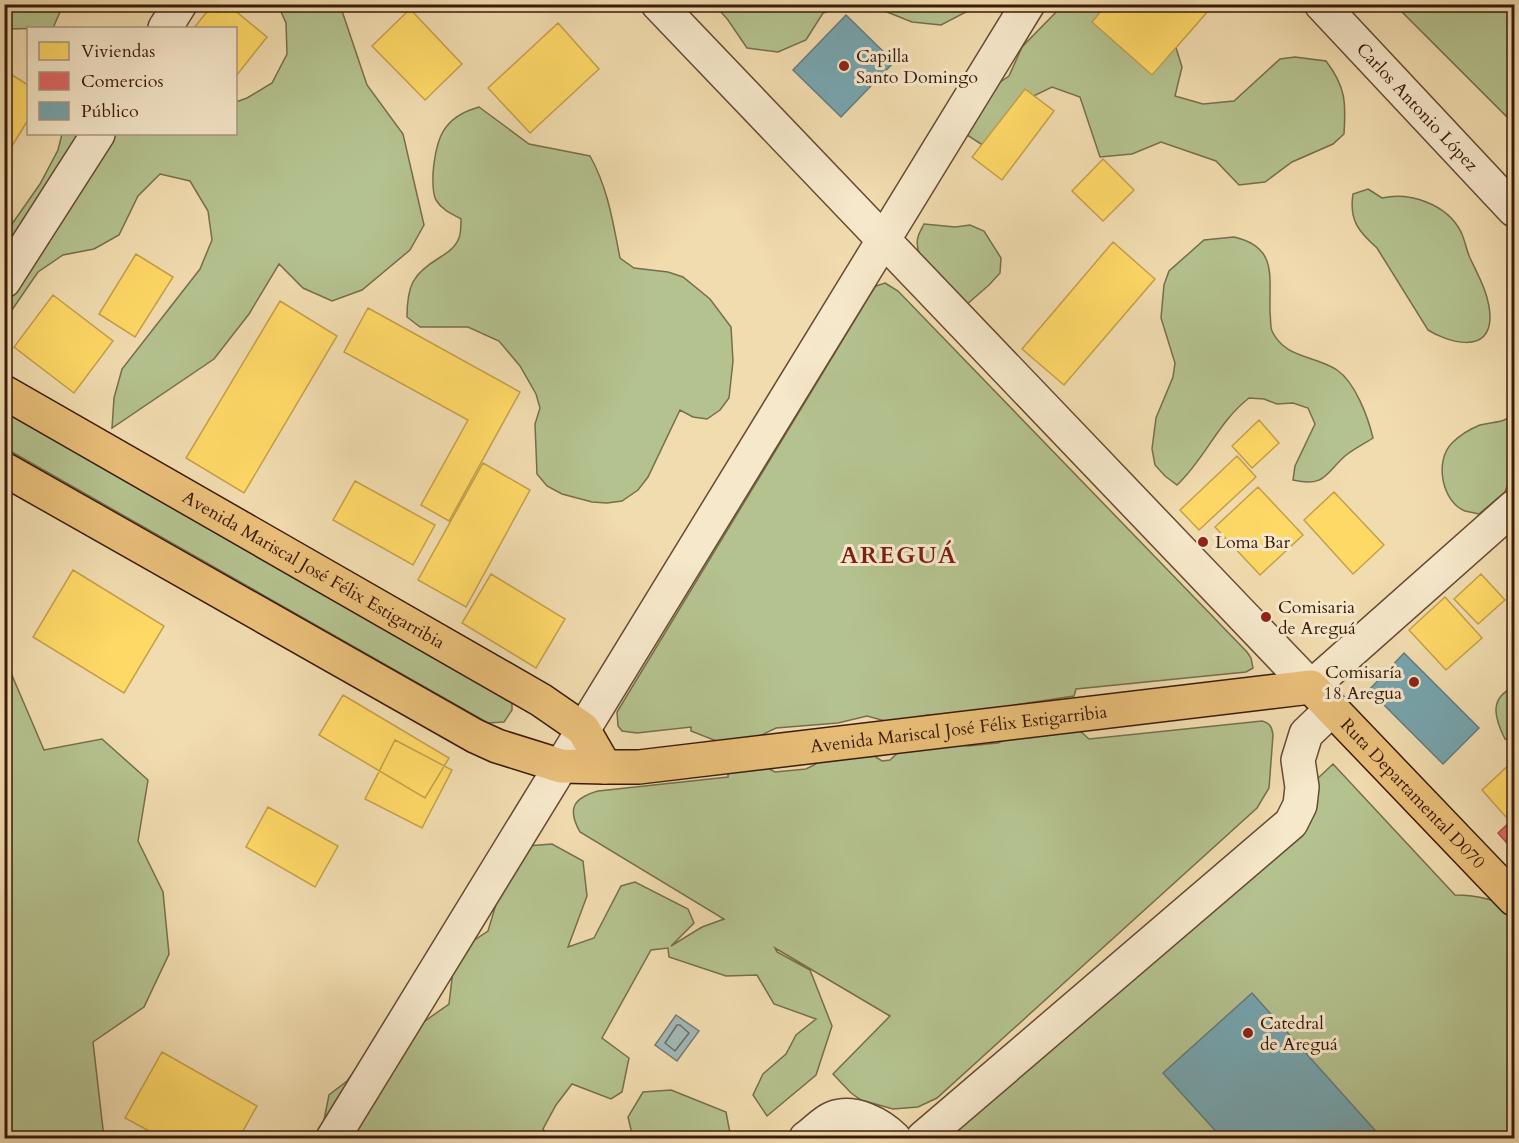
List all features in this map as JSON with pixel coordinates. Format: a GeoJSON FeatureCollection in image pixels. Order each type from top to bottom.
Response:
{"type":"FeatureCollection","features":[{"type":"Feature","properties":{"kind":"main road","name":"Avenida Mariscal José Félix Estigarribia"},"geometry":{"type":"LineString","coordinates":[[4,392],[513,682],[583,729],[605,766]]}},
{"type":"Feature","properties":{"kind":"main road","name":"Avenida Mariscal José Félix Estigarribia"},"geometry":{"type":"LineString","coordinates":[[4,469],[475,736],[497,746],[561,766],[639,767],[1322,698]]}},
{"type":"Feature","properties":{"kind":"main road","name":"Ruta Departamental D070"},"geometry":{"type":"LineString","coordinates":[[1322,698],[1515,899]]}},
{"type":"Feature","properties":{"kind":"street"},"geometry":{"type":"LineString","coordinates":[[166,27],[180,4]]}},
{"type":"Feature","properties":{"kind":"street"},"geometry":{"type":"LineString","coordinates":[[658,4],[1322,698]]}},
{"type":"Feature","properties":{"kind":"street"},"geometry":{"type":"LineString","coordinates":[[333,1138],[1028,4]]}},
{"type":"Feature","properties":{"kind":"street","name":"Carlos Antonio López"},"geometry":{"type":"LineString","coordinates":[[1321,4],[1515,210]]}},
{"type":"Feature","properties":{"kind":"street"},"geometry":{"type":"LineString","coordinates":[[4,281],[97,135]]}},
{"type":"Feature","properties":{"kind":"street"},"geometry":{"type":"LineString","coordinates":[[923,1138],[1291,823],[1300,805],[1302,787],[1298,760],[1306,734],[1322,698],[1515,507]]}},
{"type":"Feature","properties":{"kind":"street"},"geometry":{"type":"LineString","coordinates":[[806,1138],[834,1118],[850,1116],[867,1119],[894,1138]]}},
{"type":"Feature","properties":{"kind":"green space"},"geometry":{"type":"Polygon","coordinates":[[[5,4],[63,4],[53,27],[5,29],[5,4]]]}},
{"type":"Feature","properties":{"kind":"green space"},"geometry":{"type":"Polygon","coordinates":[[[973,4],[968,11],[941,25],[912,22],[882,10],[856,5],[973,4]]]}},
{"type":"Feature","properties":{"kind":"green space"},"geometry":{"type":"Polygon","coordinates":[[[1123,4],[1173,38],[1182,67],[1175,96],[1203,104],[1234,101],[1280,59],[1295,57],[1326,61],[1341,87],[1345,113],[1344,134],[1333,144],[1292,162],[1265,182],[1239,185],[1216,161],[1161,142],[1132,154],[1100,157],[1080,97],[1052,87],[1025,100],[987,148],[961,131],[984,93],[1009,76],[1022,47],[1063,5],[1123,4]]]}},
{"type":"Feature","properties":{"kind":"green space"},"geometry":{"type":"Polygon","coordinates":[[[278,5],[340,5],[367,85],[403,134],[424,225],[410,250],[362,290],[332,301],[303,288],[279,264],[249,314],[214,359],[112,428],[114,398],[122,369],[200,269],[212,240],[208,211],[190,181],[160,174],[138,196],[119,235],[94,249],[63,255],[38,272],[5,320],[5,234],[40,184],[58,150],[62,135],[237,135],[237,102],[272,83],[287,54],[286,23],[278,5]]]}},
{"type":"Feature","properties":{"kind":"green space"},"geometry":{"type":"Polygon","coordinates":[[[715,5],[849,5],[823,13],[806,40],[778,52],[747,48],[715,5]]]}},
{"type":"Feature","properties":{"kind":"green space"},"geometry":{"type":"Polygon","coordinates":[[[1395,5],[1514,5],[1514,126],[1513,123],[1395,5]]]}},
{"type":"Feature","properties":{"kind":"green space"},"geometry":{"type":"Polygon","coordinates":[[[479,107],[529,144],[590,156],[606,193],[620,258],[634,268],[668,272],[683,277],[710,299],[731,327],[733,361],[729,398],[720,410],[707,419],[693,417],[680,410],[648,477],[638,490],[622,501],[592,502],[562,494],[547,486],[537,474],[535,424],[540,408],[536,394],[520,366],[499,341],[468,327],[420,327],[407,317],[410,288],[417,275],[448,252],[457,242],[460,234],[461,219],[441,206],[434,194],[433,173],[439,139],[449,123],[467,111],[479,107]]]}},
{"type":"Feature","properties":{"kind":"green space"},"geometry":{"type":"Polygon","coordinates":[[[1368,189],[1382,198],[1404,197],[1427,202],[1447,214],[1455,222],[1483,287],[1490,310],[1488,330],[1483,337],[1475,341],[1456,341],[1428,330],[1377,248],[1356,224],[1352,211],[1353,194],[1368,189]]]}},
{"type":"Feature","properties":{"kind":"green space"},"geometry":{"type":"Polygon","coordinates":[[[924,224],[955,227],[970,225],[984,231],[1001,258],[1000,273],[966,305],[933,275],[920,256],[917,246],[918,237],[924,224]]]}},
{"type":"Feature","properties":{"kind":"green space"},"geometry":{"type":"Polygon","coordinates":[[[1234,237],[1258,248],[1268,265],[1271,327],[1278,340],[1292,352],[1328,365],[1344,376],[1355,391],[1368,420],[1373,438],[1348,453],[1323,478],[1312,482],[1293,480],[1295,466],[1315,424],[1308,408],[1293,403],[1277,404],[1264,399],[1249,398],[1238,408],[1220,429],[1196,464],[1177,485],[1155,465],[1152,449],[1156,418],[1173,377],[1175,363],[1161,318],[1164,285],[1169,271],[1204,240],[1234,237]]]}},
{"type":"Feature","properties":{"kind":"green space"},"geometry":{"type":"Polygon","coordinates":[[[885,283],[898,291],[1247,652],[1253,668],[1246,672],[1076,689],[1074,696],[1014,705],[989,721],[957,721],[927,715],[896,724],[867,716],[838,723],[776,728],[749,741],[719,742],[691,731],[691,727],[637,733],[622,731],[618,726],[617,712],[873,290],[876,286],[885,283]]]}},
{"type":"Feature","properties":{"kind":"green space"},"geometry":{"type":"Polygon","coordinates":[[[5,411],[512,701],[512,710],[504,722],[488,723],[5,448],[5,411]]]}},
{"type":"Feature","properties":{"kind":"green space"},"geometry":{"type":"Polygon","coordinates":[[[1514,413],[1514,473],[1505,492],[1479,514],[1465,511],[1457,506],[1446,490],[1442,470],[1446,451],[1455,440],[1469,430],[1480,425],[1503,421],[1514,413]]]}},
{"type":"Feature","properties":{"kind":"green space"},"geometry":{"type":"Polygon","coordinates":[[[5,659],[44,750],[102,739],[148,780],[138,841],[163,892],[169,954],[144,1007],[93,1042],[104,1138],[5,1138],[5,659]]]}},
{"type":"Feature","properties":{"kind":"green space"},"geometry":{"type":"Polygon","coordinates":[[[1514,687],[1514,741],[1505,739],[1498,723],[1496,709],[1500,697],[1514,687]]]}},
{"type":"Feature","properties":{"kind":"green space"},"geometry":{"type":"Polygon","coordinates":[[[1068,720],[1089,739],[1265,722],[1270,726],[1273,735],[1269,788],[1257,808],[937,1098],[918,1107],[893,1109],[861,1100],[851,1093],[833,1074],[890,1016],[775,948],[777,952],[810,970],[832,1026],[816,1075],[767,1116],[753,1095],[763,1074],[786,1054],[796,1035],[816,1019],[774,1004],[757,975],[726,976],[669,957],[668,948],[651,950],[602,1038],[629,1058],[622,1092],[611,1099],[572,1084],[556,1105],[543,1129],[549,1138],[331,1138],[324,1120],[329,1095],[347,1081],[389,1025],[418,1026],[449,1004],[455,953],[488,931],[513,847],[552,844],[583,861],[587,896],[568,947],[594,938],[621,886],[635,882],[688,909],[694,923],[671,946],[702,927],[724,919],[580,832],[573,811],[583,797],[598,791],[728,777],[728,774],[755,761],[775,772],[806,769],[816,764],[828,734],[857,745],[882,761],[890,760],[909,742],[938,740],[968,746],[998,743],[1033,727],[1068,720]]]}},
{"type":"Feature","properties":{"kind":"green space"},"geometry":{"type":"Polygon","coordinates":[[[1333,764],[1455,895],[1486,898],[1514,911],[1514,1138],[935,1138],[1333,764]]]}},
{"type":"Feature","properties":{"kind":"green space"},"geometry":{"type":"Polygon","coordinates":[[[671,1090],[726,1112],[731,1138],[633,1138],[628,1117],[643,1092],[671,1090]]]}},
{"type":"Feature","properties":{"kind":"water"},"geometry":{"type":"Polygon","coordinates":[[[676,1015],[699,1031],[677,1061],[655,1045],[676,1015]]]}},
{"type":"Feature","properties":{"kind":"building: Viviendas"},"geometry":{"type":"Polygon","coordinates":[[[213,4],[227,4],[267,37],[237,75],[237,27],[195,27],[213,4]]]}},
{"type":"Feature","properties":{"kind":"building: Viviendas"},"geometry":{"type":"Polygon","coordinates":[[[1107,4],[1202,4],[1209,10],[1152,75],[1092,22],[1107,4]]]}},
{"type":"Feature","properties":{"kind":"building: Viviendas"},"geometry":{"type":"Polygon","coordinates":[[[410,9],[462,64],[425,100],[372,46],[410,9]]]}},
{"type":"Feature","properties":{"kind":"building: Viviendas"},"geometry":{"type":"Polygon","coordinates":[[[558,23],[599,69],[530,133],[488,88],[558,23]]]}},
{"type":"Feature","properties":{"kind":"building: Viviendas"},"geometry":{"type":"Polygon","coordinates":[[[9,73],[27,84],[27,122],[4,159],[4,80],[9,73]]]}},
{"type":"Feature","properties":{"kind":"building: Viviendas"},"geometry":{"type":"Polygon","coordinates":[[[1025,89],[1054,111],[1002,180],[972,157],[1025,89]]]}},
{"type":"Feature","properties":{"kind":"building: Viviendas"},"geometry":{"type":"Polygon","coordinates":[[[1103,159],[1134,190],[1103,221],[1072,191],[1103,159]]]}},
{"type":"Feature","properties":{"kind":"building: Viviendas"},"geometry":{"type":"Polygon","coordinates":[[[1113,242],[1155,279],[1064,385],[1022,349],[1113,242]]]}},
{"type":"Feature","properties":{"kind":"building: Viviendas"},"geometry":{"type":"Polygon","coordinates":[[[136,254],[173,277],[135,337],[99,314],[136,254]]]}},
{"type":"Feature","properties":{"kind":"building: Viviendas"},"geometry":{"type":"Polygon","coordinates":[[[53,295],[113,341],[74,393],[14,347],[53,295]]]}},
{"type":"Feature","properties":{"kind":"building: Viviendas"},"geometry":{"type":"Polygon","coordinates":[[[280,301],[337,336],[244,493],[186,458],[280,301]]]}},
{"type":"Feature","properties":{"kind":"building: Viviendas"},"geometry":{"type":"Polygon","coordinates":[[[368,308],[520,392],[449,521],[421,505],[468,420],[344,352],[368,308]]]}},
{"type":"Feature","properties":{"kind":"building: Viviendas"},"geometry":{"type":"Polygon","coordinates":[[[1259,420],[1279,443],[1252,468],[1232,446],[1259,420]]]}},
{"type":"Feature","properties":{"kind":"building: Viviendas"},"geometry":{"type":"Polygon","coordinates":[[[1237,456],[1256,477],[1199,530],[1180,510],[1237,456]]]}},
{"type":"Feature","properties":{"kind":"building: Viviendas"},"geometry":{"type":"Polygon","coordinates":[[[483,463],[530,490],[466,607],[418,580],[483,463]]]}},
{"type":"Feature","properties":{"kind":"building: Viviendas"},"geometry":{"type":"Polygon","coordinates":[[[355,481],[435,525],[413,565],[333,520],[355,481]]]}},
{"type":"Feature","properties":{"kind":"building: Viviendas"},"geometry":{"type":"Polygon","coordinates":[[[1258,487],[1303,535],[1260,575],[1215,527],[1258,487]]]}},
{"type":"Feature","properties":{"kind":"building: Viviendas"},"geometry":{"type":"Polygon","coordinates":[[[1334,492],[1384,545],[1353,574],[1304,520],[1334,492]]]}},
{"type":"Feature","properties":{"kind":"building: Viviendas"},"geometry":{"type":"Polygon","coordinates":[[[4,512],[12,517],[4,529],[4,512]]]}},
{"type":"Feature","properties":{"kind":"building: Viviendas"},"geometry":{"type":"Polygon","coordinates":[[[73,570],[164,626],[124,693],[33,637],[73,570]]]}},
{"type":"Feature","properties":{"kind":"building: Viviendas"},"geometry":{"type":"Polygon","coordinates":[[[491,574],[565,619],[536,668],[462,623],[491,574]]]}},
{"type":"Feature","properties":{"kind":"building: Viviendas"},"geometry":{"type":"Polygon","coordinates":[[[1481,574],[1505,600],[1478,624],[1454,599],[1481,574]]]}},
{"type":"Feature","properties":{"kind":"building: Viviendas"},"geometry":{"type":"Polygon","coordinates":[[[1445,597],[1482,638],[1446,670],[1409,630],[1445,597]]]}},
{"type":"Feature","properties":{"kind":"building: Viviendas"},"geometry":{"type":"Polygon","coordinates":[[[343,695],[449,758],[425,798],[319,735],[343,695]]]}},
{"type":"Feature","properties":{"kind":"building: Viviendas"},"geometry":{"type":"Polygon","coordinates":[[[395,740],[452,770],[422,828],[365,799],[395,740]]]}},
{"type":"Feature","properties":{"kind":"building: Viviendas"},"geometry":{"type":"Polygon","coordinates":[[[1514,760],[1514,809],[1506,817],[1482,790],[1514,760]]]}},
{"type":"Feature","properties":{"kind":"building: Viviendas"},"geometry":{"type":"Polygon","coordinates":[[[268,807],[338,846],[315,887],[246,847],[268,807]]]}},
{"type":"Feature","properties":{"kind":"building: Viviendas"},"geometry":{"type":"Polygon","coordinates":[[[162,1052],[257,1106],[239,1138],[162,1138],[125,1118],[162,1052]]]}},
{"type":"Feature","properties":{"kind":"building: Comercios"},"geometry":{"type":"Polygon","coordinates":[[[1514,818],[1514,851],[1498,833],[1514,818]]]}},
{"type":"Feature","properties":{"kind":"building: Público","name":"Capilla Santo Domingo"},"geometry":{"type":"Polygon","coordinates":[[[846,15],[894,62],[841,117],[793,70],[846,15]]]}},
{"type":"Feature","properties":{"kind":"building: Público"},"geometry":{"type":"Polygon","coordinates":[[[1404,653],[1479,728],[1443,764],[1369,690],[1404,653]]]}},
{"type":"Feature","properties":{"kind":"building: Público","name":"Catedral de Areguá"},"geometry":{"type":"Polygon","coordinates":[[[1252,993],[1382,1138],[1222,1138],[1163,1073],[1252,993]]]}},
{"type":"Feature","properties":{"kind":"place","name":"Capilla Santo Domingo"},"geometry":{"type":"Point","coordinates":[844,66]}},
{"type":"Feature","properties":{"kind":"place","name":"Loma Bar"},"geometry":{"type":"Point","coordinates":[1203,542]}},
{"type":"Feature","properties":{"kind":"place","name":"Comisaria de Areguá"},"geometry":{"type":"Point","coordinates":[1266,617]}},
{"type":"Feature","properties":{"kind":"place","name":"Comisaría 18 Aregua"},"geometry":{"type":"Point","coordinates":[1414,682]}},
{"type":"Feature","properties":{"kind":"place","name":"Catedral de Areguá"},"geometry":{"type":"Point","coordinates":[1248,1033]}},
{"type":"Feature","properties":{"kind":"district","name":"AREGUÁ"},"geometry":{"type":"Point","coordinates":[899,555]}}]}
